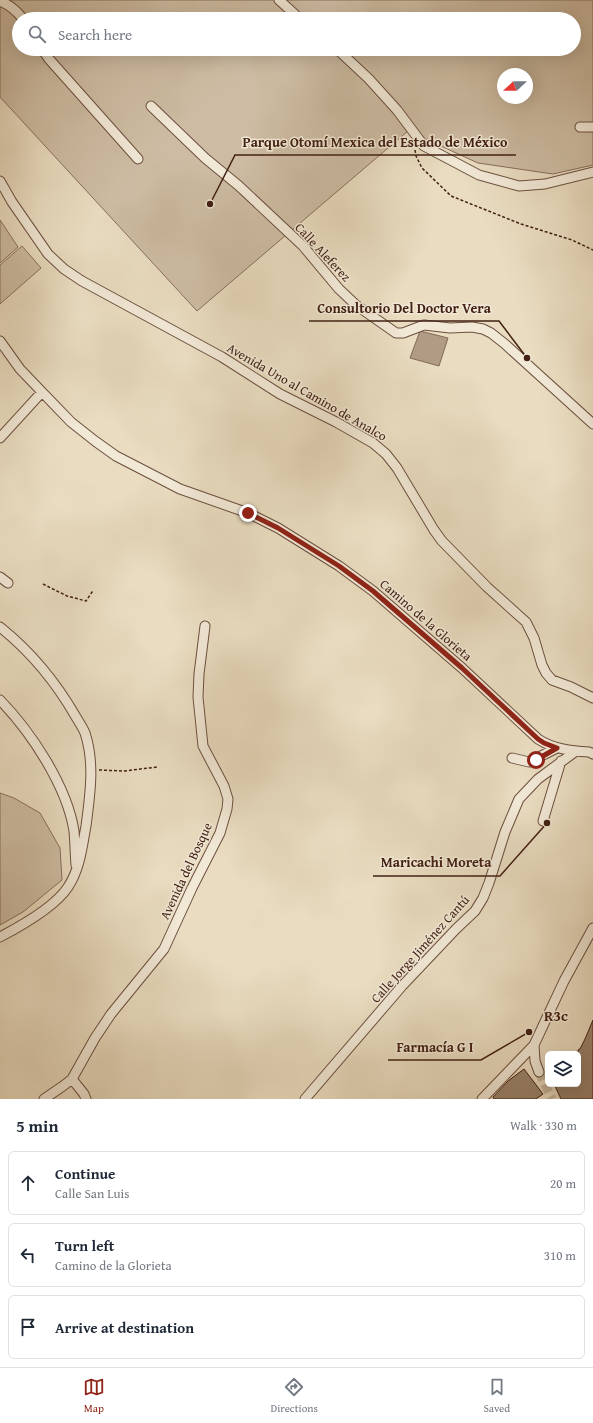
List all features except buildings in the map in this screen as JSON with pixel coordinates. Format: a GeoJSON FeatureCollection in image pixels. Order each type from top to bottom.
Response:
{"type":"FeatureCollection","features":[{"type":"Feature","properties":{"kind":"street"},"geometry":{"type":"LineString","coordinates":[[0,0],[18,12]]}},
{"type":"Feature","properties":{"kind":"street"},"geometry":{"type":"LineString","coordinates":[[280,0],[293,12]]}},
{"type":"Feature","properties":{"kind":"street"},"geometry":{"type":"LineString","coordinates":[[47,56],[138,159]]}},
{"type":"Feature","properties":{"kind":"street"},"geometry":{"type":"LineString","coordinates":[[345,56],[369,79],[397,110],[424,146],[479,175],[519,186],[545,184],[593,172]]}},
{"type":"Feature","properties":{"kind":"street","name":"Calle Aleferez"},"geometry":{"type":"LineString","coordinates":[[151,106],[205,158],[239,186],[303,246],[339,289],[384,326],[396,334],[424,325],[450,328],[472,327],[483,329],[491,333],[505,344],[593,424]]}},
{"type":"Feature","properties":{"kind":"street"},"geometry":{"type":"LineString","coordinates":[[580,127],[593,127]]}},
{"type":"Feature","properties":{"kind":"street","name":"Avenida Uno al Camino de Analco"},"geometry":{"type":"LineString","coordinates":[[0,182],[48,254],[64,269],[82,281],[222,357],[280,394],[336,422],[373,443],[386,454],[397,468],[442,541],[487,587],[526,622],[534,638],[546,673],[552,680],[571,687],[593,698]]}},
{"type":"Feature","properties":{"kind":"street","name":"Camino de la Glorieta"},"geometry":{"type":"LineString","coordinates":[[0,341],[20,369],[71,422],[116,456],[180,489],[248,513],[278,528],[339,566],[373,591],[462,668],[538,739],[557,748],[590,752],[593,754]]}},
{"type":"Feature","properties":{"kind":"street"},"geometry":{"type":"LineString","coordinates":[[0,438],[42,392]]}},
{"type":"Feature","properties":{"kind":"street"},"geometry":{"type":"LineString","coordinates":[[0,577],[8,583]]}},
{"type":"Feature","properties":{"kind":"street","name":"Avenida del Bosque"},"geometry":{"type":"LineString","coordinates":[[72,1079],[95,1038],[112,1014],[164,949],[192,888],[220,833],[228,809],[228,798],[224,786],[205,751],[202,740],[198,697],[199,674],[206,626]]}},
{"type":"Feature","properties":{"kind":"street"},"geometry":{"type":"LineString","coordinates":[[0,627],[36,662],[67,702],[85,732],[90,755],[91,770],[90,798],[81,854],[76,872],[68,887],[62,895],[33,918],[0,937]]}},
{"type":"Feature","properties":{"kind":"street"},"geometry":{"type":"LineString","coordinates":[[0,700],[32,737],[50,768],[67,806],[74,831],[76,872]]}},
{"type":"Feature","properties":{"kind":"street"},"geometry":{"type":"LineString","coordinates":[[512,758],[529,762],[557,748]]}},
{"type":"Feature","properties":{"kind":"street","name":"Calle Jorge Jiménez Cantú"},"geometry":{"type":"LineString","coordinates":[[305,1099],[406,982],[475,911],[489,884],[512,812],[519,799],[538,780],[576,751]]}},
{"type":"Feature","properties":{"kind":"street"},"geometry":{"type":"LineString","coordinates":[[543,821],[561,761]]}},
{"type":"Feature","properties":{"kind":"street"},"geometry":{"type":"LineString","coordinates":[[482,1099],[534,1045],[564,981],[593,928]]}},
{"type":"Feature","properties":{"kind":"street"},"geometry":{"type":"LineString","coordinates":[[534,1045],[535,1061],[539,1072]]}},
{"type":"Feature","properties":{"kind":"street"},"geometry":{"type":"LineString","coordinates":[[44,1099],[72,1079],[84,1094],[86,1099]]}},
{"type":"Feature","properties":{"kind":"path"},"geometry":{"type":"LineString","coordinates":[[416,136],[416,156],[422,168],[451,196],[520,224],[572,240],[593,250]]}},
{"type":"Feature","properties":{"kind":"path"},"geometry":{"type":"LineString","coordinates":[[43,584],[67,596],[86,601],[92,592],[93,593]]}},
{"type":"Feature","properties":{"kind":"path"},"geometry":{"type":"LineString","coordinates":[[91,770],[124,770],[157,767]]}},
{"type":"Feature","properties":{"kind":"shaded area"},"geometry":{"type":"Polygon","coordinates":[[[0,0],[593,0],[593,165],[553,174],[478,163],[408,131],[197,311],[0,97],[0,0]]]}},
{"type":"Feature","properties":{"kind":"shaded area"},"geometry":{"type":"Polygon","coordinates":[[[0,220],[18,247],[0,263],[0,220]]]}},
{"type":"Feature","properties":{"kind":"shaded area"},"geometry":{"type":"Polygon","coordinates":[[[22,246],[41,268],[0,304],[0,265],[22,246]]]}},
{"type":"Feature","properties":{"kind":"shaded area"},"geometry":{"type":"Polygon","coordinates":[[[420,331],[448,338],[439,366],[410,358],[420,331]]]}},
{"type":"Feature","properties":{"kind":"shaded area"},"geometry":{"type":"Polygon","coordinates":[[[0,793],[14,798],[40,813],[60,848],[62,880],[23,912],[0,925],[0,793]]]}},
{"type":"Feature","properties":{"kind":"tunnel"},"geometry":{"type":"LineString","coordinates":[[539,1072],[552,1099]]}},
{"type":"Feature","properties":{"kind":"place","name":"Parque Otomí Mexica del Estado de México"},"geometry":{"type":"Point","coordinates":[210,204]}},
{"type":"Feature","properties":{"kind":"place","name":"Consultorio Del Doctor Vera"},"geometry":{"type":"Point","coordinates":[527,358]}},
{"type":"Feature","properties":{"kind":"place","name":"Maricachi Moreta"},"geometry":{"type":"Point","coordinates":[547,823]}},
{"type":"Feature","properties":{"kind":"place","name":"Farmacía G I"},"geometry":{"type":"Point","coordinates":[529,1032]}},
{"type":"Feature","properties":{"kind":"district","name":"R3c"},"geometry":{"type":"Point","coordinates":[556,1015]}},
{"type":"Feature","properties":{"kind":"route"},"geometry":{"type":"LineString","coordinates":[[248,513],[278,528],[339,566],[373,591],[462,668],[525,728],[544,743],[557,748],[536,760]]}}]}
